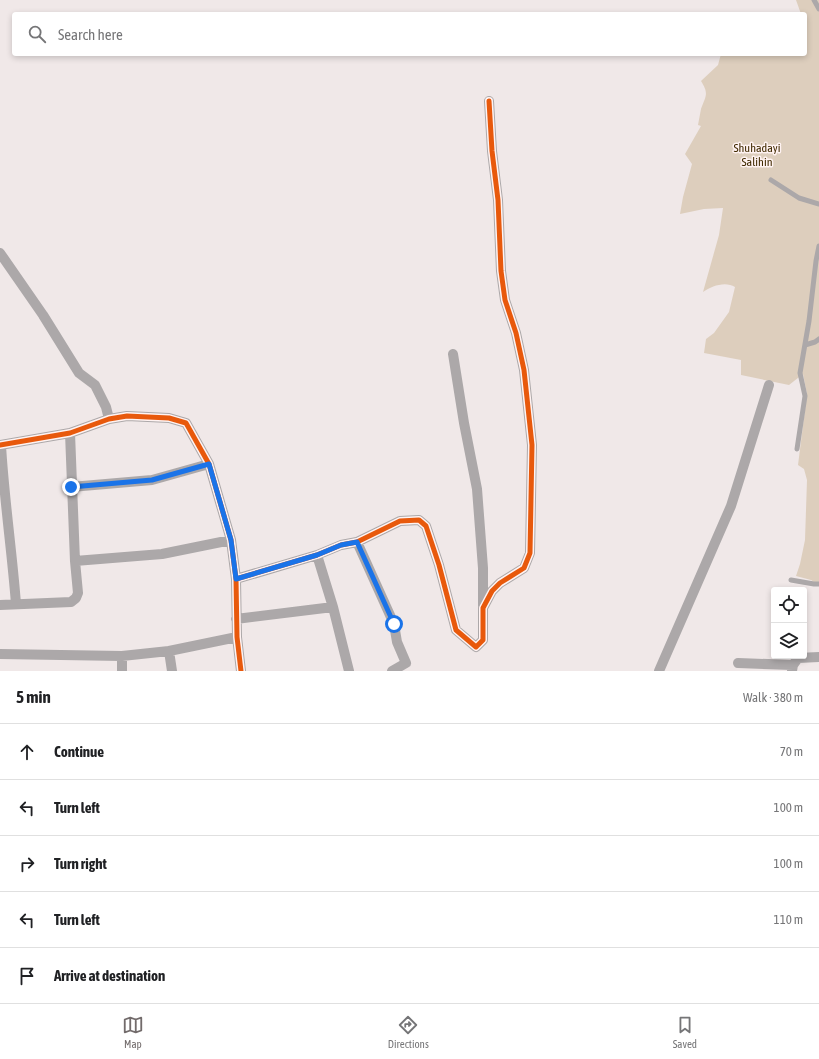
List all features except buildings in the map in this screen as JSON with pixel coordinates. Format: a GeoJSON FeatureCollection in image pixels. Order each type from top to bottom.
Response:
{"type":"FeatureCollection","features":[{"type":"Feature","properties":{"kind":"street"},"geometry":{"type":"LineString","coordinates":[[483,608],[492,591],[500,583],[524,568],[530,553],[531,520],[532,445],[524,370],[516,333],[505,300],[501,271],[498,200],[492,150],[490,101]]}},
{"type":"Feature","properties":{"kind":"street"},"geometry":{"type":"LineString","coordinates":[[0,252],[43,315],[79,373],[95,385],[106,407],[109,419]]}},
{"type":"Feature","properties":{"kind":"street"},"geometry":{"type":"LineString","coordinates":[[236,579],[317,555],[341,545],[357,542],[400,521],[419,520],[426,526],[440,565],[456,630],[476,646],[483,640],[484,568],[477,489],[464,423],[453,354]]}},
{"type":"Feature","properties":{"kind":"street"},"geometry":{"type":"LineString","coordinates":[[659,671],[731,506],[769,385]]}},
{"type":"Feature","properties":{"kind":"street"},"geometry":{"type":"LineString","coordinates":[[16,604],[0,445],[70,433],[109,419],[128,416],[169,418],[186,423],[209,464],[231,540],[236,579],[236,619],[241,671]]}},
{"type":"Feature","properties":{"kind":"street"},"geometry":{"type":"LineString","coordinates":[[0,605],[71,602],[76,598],[78,592],[71,487],[70,433]]}},
{"type":"Feature","properties":{"kind":"street"},"geometry":{"type":"LineString","coordinates":[[71,487],[152,480],[209,464]]}},
{"type":"Feature","properties":{"kind":"street"},"geometry":{"type":"LineString","coordinates":[[75,562],[162,554],[231,540]]}},
{"type":"Feature","properties":{"kind":"street"},"geometry":{"type":"LineString","coordinates":[[357,542],[394,624],[397,642],[406,663],[392,671]]}},
{"type":"Feature","properties":{"kind":"street"},"geometry":{"type":"LineString","coordinates":[[317,555],[333,608],[349,671]]}},
{"type":"Feature","properties":{"kind":"street"},"geometry":{"type":"LineString","coordinates":[[236,619],[333,608]]}},
{"type":"Feature","properties":{"kind":"street"},"geometry":{"type":"LineString","coordinates":[[0,654],[122,656],[170,651],[237,637]]}},
{"type":"Feature","properties":{"kind":"street"},"geometry":{"type":"LineString","coordinates":[[170,651],[172,671]]}},
{"type":"Feature","properties":{"kind":"street"},"geometry":{"type":"LineString","coordinates":[[122,656],[122,671]]}},
{"type":"Feature","properties":{"kind":"street"},"geometry":{"type":"LineString","coordinates":[[738,663],[792,668],[798,658],[819,657]]}},
{"type":"Feature","properties":{"kind":"lane"},"geometry":{"type":"LineString","coordinates":[[814,0],[819,9]]}},
{"type":"Feature","properties":{"kind":"lane"},"geometry":{"type":"LineString","coordinates":[[771,180],[799,198],[819,204]]}},
{"type":"Feature","properties":{"kind":"lane"},"geometry":{"type":"LineString","coordinates":[[797,449],[805,396],[800,373],[810,321],[819,246]]}},
{"type":"Feature","properties":{"kind":"lane"},"geometry":{"type":"LineString","coordinates":[[805,345],[819,340]]}},
{"type":"Feature","properties":{"kind":"lane"},"geometry":{"type":"LineString","coordinates":[[791,580],[819,584]]}},
{"type":"Feature","properties":{"kind":"green space","name":"Shuhadayi Salihin"},"geometry":{"type":"Polygon","coordinates":[[[796,0],[819,0],[819,585],[811,580],[796,576],[805,540],[807,480],[804,469],[798,465],[807,394],[803,374],[789,385],[741,375],[741,360],[704,353],[706,339],[714,333],[729,312],[735,287],[723,284],[703,292],[719,235],[723,208],[704,209],[680,214],[692,164],[685,154],[701,126],[698,125],[701,109],[706,95],[701,81],[718,65],[720,56],[807,56],[807,12],[800,12],[796,0]]]}},
{"type":"Feature","properties":{"kind":"cycle path"},"geometry":{"type":"LineString","coordinates":[[236,579],[317,555],[341,545],[357,542],[400,521],[419,520],[426,526],[439,565],[456,630],[476,647],[483,640],[483,608],[492,591],[500,583],[524,568],[530,553],[532,445],[524,370],[516,333],[505,300],[501,271],[498,200],[492,151],[489,101]]}},
{"type":"Feature","properties":{"kind":"cycle path"},"geometry":{"type":"LineString","coordinates":[[0,445],[70,433],[109,419],[127,416],[169,418],[186,423],[209,464],[231,540],[236,579],[237,637],[241,671]]}},
{"type":"Feature","properties":{"kind":"route"},"geometry":{"type":"LineString","coordinates":[[71,487],[152,480],[209,464],[231,540],[236,579],[317,555],[341,545],[357,542],[394,624]]}}]}
